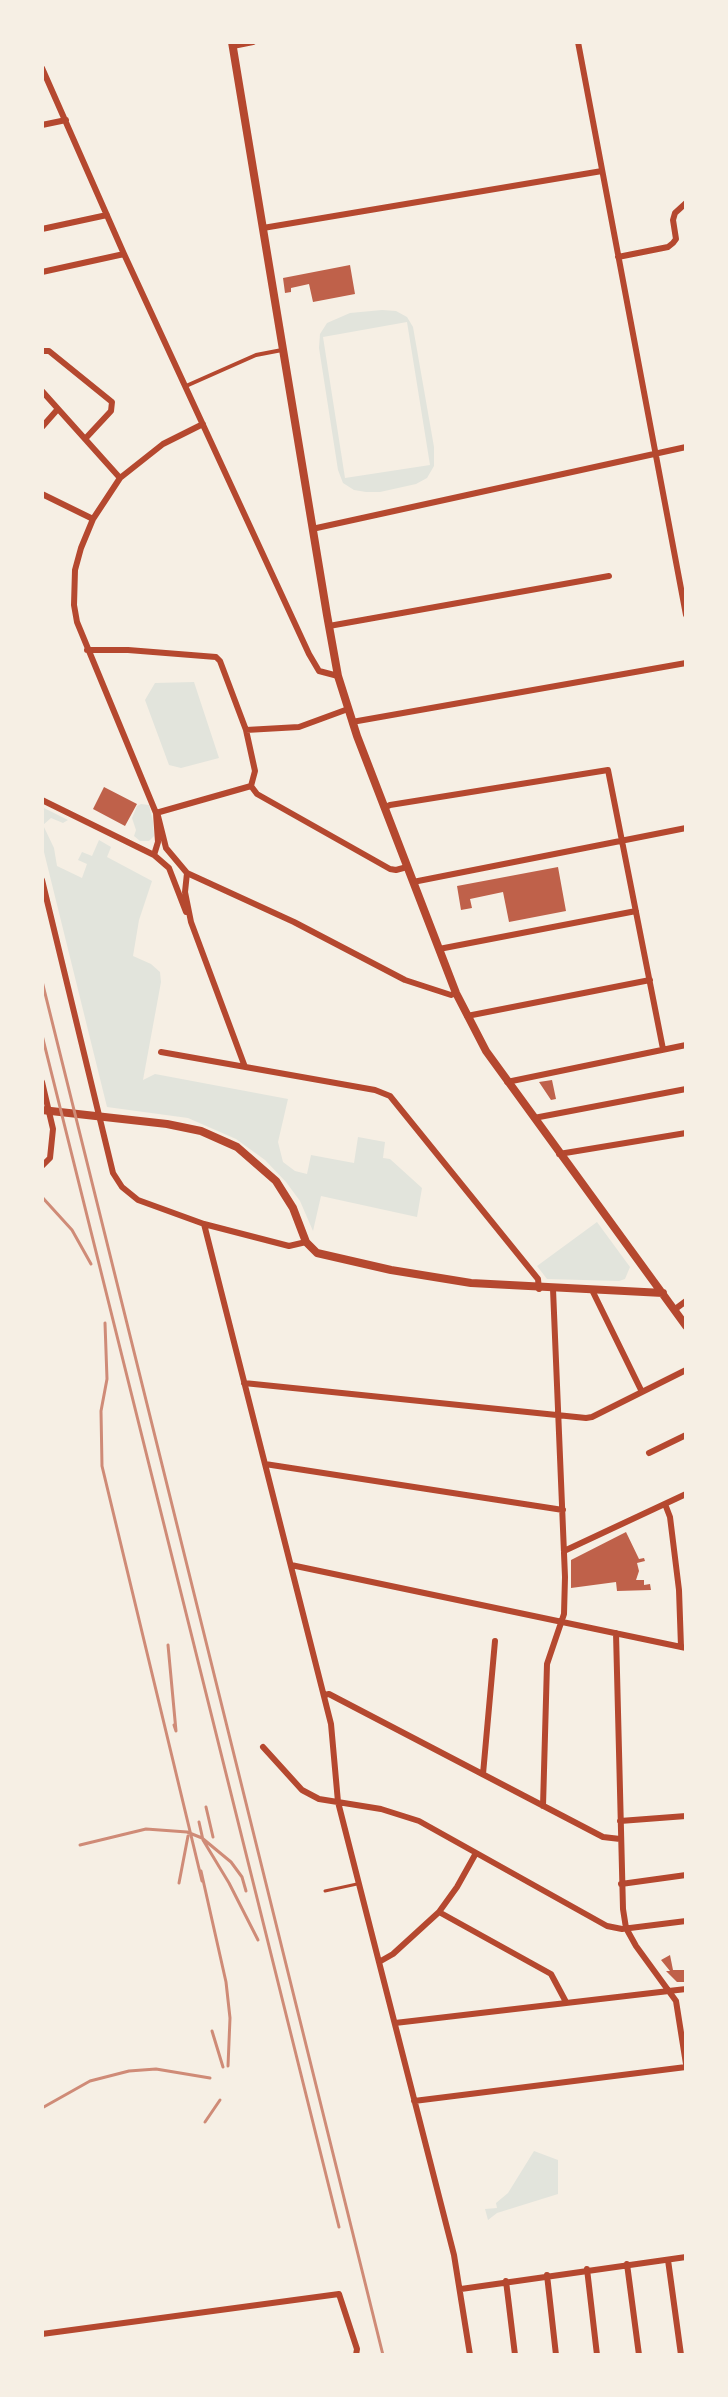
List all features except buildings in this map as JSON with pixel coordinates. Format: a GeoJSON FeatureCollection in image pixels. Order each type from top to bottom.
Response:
{"type":"FeatureCollection","features":[{"type":"Feature","properties":{"kind":"main road"},"geometry":{"type":"LineString","coordinates":[[232,44],[329,626],[338,676],[352,722],[456,993],[486,1051],[686,1326]]}},
{"type":"Feature","properties":{"kind":"main road"},"geometry":{"type":"LineString","coordinates":[[42,1110],[125,1118],[201,1131],[237,1147],[276,1181],[293,1208],[306,1242],[317,1253],[471,1283],[539,1289],[663,1293]]}},
{"type":"Feature","properties":{"kind":"street"},"geometry":{"type":"LineString","coordinates":[[232,44],[253,42]]}},
{"type":"Feature","properties":{"kind":"street"},"geometry":{"type":"LineString","coordinates":[[578,42],[686,615]]}},
{"type":"Feature","properties":{"kind":"street"},"geometry":{"type":"LineString","coordinates":[[43,72],[309,654],[319,671],[338,676]]}},
{"type":"Feature","properties":{"kind":"street"},"geometry":{"type":"LineString","coordinates":[[42,125],[66,120]]}},
{"type":"Feature","properties":{"kind":"street"},"geometry":{"type":"LineString","coordinates":[[263,228],[602,171]]}},
{"type":"Feature","properties":{"kind":"street"},"geometry":{"type":"LineString","coordinates":[[618,257],[668,247],[676,239],[675,213],[686,203]]}},
{"type":"Feature","properties":{"kind":"street"},"geometry":{"type":"LineString","coordinates":[[42,229],[107,215]]}},
{"type":"Feature","properties":{"kind":"street"},"geometry":{"type":"LineString","coordinates":[[42,272],[124,254]]}},
{"type":"Feature","properties":{"kind":"street"},"geometry":{"type":"LineString","coordinates":[[186,387],[256,355],[284,350]]}},
{"type":"Feature","properties":{"kind":"street"},"geometry":{"type":"LineString","coordinates":[[42,351],[49,351],[112,402],[111,411],[85,439]]}},
{"type":"Feature","properties":{"kind":"street"},"geometry":{"type":"LineString","coordinates":[[42,391],[120,478]]}},
{"type":"Feature","properties":{"kind":"street"},"geometry":{"type":"LineString","coordinates":[[42,427],[57,410]]}},
{"type":"Feature","properties":{"kind":"street"},"geometry":{"type":"LineString","coordinates":[[191,922],[185,892],[187,873],[168,851],[156,813],[87,650],[77,622],[75,588],[81,548],[93,519],[120,478],[163,444],[203,424]]}},
{"type":"Feature","properties":{"kind":"street"},"geometry":{"type":"LineString","coordinates":[[312,529],[686,447]]}},
{"type":"Feature","properties":{"kind":"street"},"geometry":{"type":"LineString","coordinates":[[42,494],[93,519]]}},
{"type":"Feature","properties":{"kind":"street"},"geometry":{"type":"LineString","coordinates":[[329,626],[609,576]]}},
{"type":"Feature","properties":{"kind":"street"},"geometry":{"type":"LineString","coordinates":[[87,650],[216,657],[246,730],[255,771],[251,786]]}},
{"type":"Feature","properties":{"kind":"street"},"geometry":{"type":"LineString","coordinates":[[352,722],[686,663]]}},
{"type":"Feature","properties":{"kind":"street"},"geometry":{"type":"LineString","coordinates":[[246,730],[299,727],[348,709]]}},
{"type":"Feature","properties":{"kind":"street"},"geometry":{"type":"LineString","coordinates":[[383,808],[608,770],[663,1049]]}},
{"type":"Feature","properties":{"kind":"street"},"geometry":{"type":"LineString","coordinates":[[156,813],[251,786]]}},
{"type":"Feature","properties":{"kind":"street"},"geometry":{"type":"LineString","coordinates":[[251,786],[257,794],[390,869],[407,867]]}},
{"type":"Feature","properties":{"kind":"street"},"geometry":{"type":"LineString","coordinates":[[42,800],[154,855],[169,868],[245,1067]]}},
{"type":"Feature","properties":{"kind":"street"},"geometry":{"type":"LineString","coordinates":[[154,855],[158,842],[156,813]]}},
{"type":"Feature","properties":{"kind":"street"},"geometry":{"type":"LineString","coordinates":[[413,882],[686,828]]}},
{"type":"Feature","properties":{"kind":"street"},"geometry":{"type":"LineString","coordinates":[[154,855],[168,851]]}},
{"type":"Feature","properties":{"kind":"street"},"geometry":{"type":"LineString","coordinates":[[173,875],[179,870],[187,873],[294,922],[405,980],[451,995],[456,993]]}},
{"type":"Feature","properties":{"kind":"street"},"geometry":{"type":"LineString","coordinates":[[42,880],[113,1173],[122,1187],[138,1200],[204,1224],[289,1246],[306,1242]]}},
{"type":"Feature","properties":{"kind":"street"},"geometry":{"type":"LineString","coordinates":[[439,949],[636,911]]}},
{"type":"Feature","properties":{"kind":"street"},"geometry":{"type":"LineString","coordinates":[[467,1016],[650,980]]}},
{"type":"Feature","properties":{"kind":"street"},"geometry":{"type":"LineString","coordinates":[[507,1082],[686,1045]]}},
{"type":"Feature","properties":{"kind":"street"},"geometry":{"type":"LineString","coordinates":[[161,1052],[375,1090],[390,1096],[538,1279],[539,1289]]}},
{"type":"Feature","properties":{"kind":"street"},"geometry":{"type":"LineString","coordinates":[[42,1082],[53,1129],[50,1158],[42,1166]]}},
{"type":"Feature","properties":{"kind":"street"},"geometry":{"type":"LineString","coordinates":[[534,1118],[686,1089]]}},
{"type":"Feature","properties":{"kind":"street"},"geometry":{"type":"LineString","coordinates":[[559,1154],[686,1133]]}},
{"type":"Feature","properties":{"kind":"street"},"geometry":{"type":"LineString","coordinates":[[204,1224],[331,1724],[338,1802],[454,2251],[470,2355]]}},
{"type":"Feature","properties":{"kind":"street"},"geometry":{"type":"LineString","coordinates":[[543,1806],[547,1664],[564,1614],[560,1416],[553,1289]]}},
{"type":"Feature","properties":{"kind":"street"},"geometry":{"type":"LineString","coordinates":[[592,1290],[642,1392]]}},
{"type":"Feature","properties":{"kind":"street"},"geometry":{"type":"LineString","coordinates":[[674,1310],[686,1301]]}},
{"type":"Feature","properties":{"kind":"street"},"geometry":{"type":"LineString","coordinates":[[244,1383],[592,1417],[686,1370]]}},
{"type":"Feature","properties":{"kind":"street"},"geometry":{"type":"LineString","coordinates":[[649,1453],[686,1435]]}},
{"type":"Feature","properties":{"kind":"street"},"geometry":{"type":"LineString","coordinates":[[265,1464],[563,1510]]}},
{"type":"Feature","properties":{"kind":"street"},"geometry":{"type":"LineString","coordinates":[[564,1551],[686,1494]]}},
{"type":"Feature","properties":{"kind":"street"},"geometry":{"type":"LineString","coordinates":[[291,1565],[684,1647],[670,1517],[665,1504]]}},
{"type":"Feature","properties":{"kind":"street"},"geometry":{"type":"LineString","coordinates":[[414,2101],[686,2066],[679,2011],[670,1991],[626,1928],[621,1884],[616,1633]]}},
{"type":"Feature","properties":{"kind":"street"},"geometry":{"type":"LineString","coordinates":[[483,1774],[495,1641]]}},
{"type":"Feature","properties":{"kind":"street"},"geometry":{"type":"LineString","coordinates":[[324,1695],[329,1694],[603,1837],[620,1839]]}},
{"type":"Feature","properties":{"kind":"street"},"geometry":{"type":"LineString","coordinates":[[263,1747],[302,1790],[319,1799],[381,1809],[419,1821],[607,1926],[626,1928],[686,1921]]}},
{"type":"Feature","properties":{"kind":"street"},"geometry":{"type":"LineString","coordinates":[[620,1821],[686,1816]]}},
{"type":"Feature","properties":{"kind":"street"},"geometry":{"type":"LineString","coordinates":[[379,1962],[393,1954],[439,1912],[476,1853]]}},
{"type":"Feature","properties":{"kind":"street"},"geometry":{"type":"LineString","coordinates":[[621,1884],[686,1875]]}},
{"type":"Feature","properties":{"kind":"street"},"geometry":{"type":"LineString","coordinates":[[439,1912],[551,1974],[566,2002]]}},
{"type":"Feature","properties":{"kind":"street"},"geometry":{"type":"LineString","coordinates":[[395,2023],[686,1989]]}},
{"type":"Feature","properties":{"kind":"street"},"geometry":{"type":"LineString","coordinates":[[461,2289],[686,2257]]}},
{"type":"Feature","properties":{"kind":"street"},"geometry":{"type":"LineString","coordinates":[[668,2260],[681,2355]]}},
{"type":"Feature","properties":{"kind":"street"},"geometry":{"type":"LineString","coordinates":[[627,2264],[639,2355]]}},
{"type":"Feature","properties":{"kind":"street"},"geometry":{"type":"LineString","coordinates":[[587,2269],[597,2355]]}},
{"type":"Feature","properties":{"kind":"street"},"geometry":{"type":"LineString","coordinates":[[547,2275],[556,2355]]}},
{"type":"Feature","properties":{"kind":"street"},"geometry":{"type":"LineString","coordinates":[[506,2281],[515,2355]]}},
{"type":"Feature","properties":{"kind":"street"},"geometry":{"type":"LineString","coordinates":[[42,2334],[339,2294],[357,2353]]}},
{"type":"Feature","properties":{"kind":"lane"},"geometry":{"type":"LineString","coordinates":[[325,1891],[359,1883]]}},
{"type":"Feature","properties":{"kind":"shaded area"},"geometry":{"type":"Polygon","coordinates":[[[396,311],[407,317],[413,327],[434,447],[434,466],[427,478],[416,484],[366,492],[354,490],[343,483],[338,470],[319,348],[320,334],[327,323],[350,313],[396,311]],[[407,322],[323,337],[345,478],[430,465],[407,322]]]}},
{"type":"Feature","properties":{"kind":"shaded area"},"geometry":{"type":"Polygon","coordinates":[[[194,682],[219,758],[181,768],[169,765],[145,700],[155,683],[194,682]]]}},
{"type":"Feature","properties":{"kind":"shaded area"},"geometry":{"type":"Polygon","coordinates":[[[141,804],[149,805],[153,822],[154,836],[149,841],[140,841],[134,836],[136,830],[132,818],[141,804]]]}},
{"type":"Feature","properties":{"kind":"shaded area"},"geometry":{"type":"Polygon","coordinates":[[[42,807],[68,820],[63,823],[51,818],[43,825],[54,848],[57,866],[82,878],[87,864],[78,860],[82,852],[92,856],[99,840],[111,847],[107,857],[152,881],[139,920],[133,956],[160,972],[161,982],[143,1080],[155,1074],[288,1099],[278,1142],[283,1162],[295,1171],[307,1174],[311,1155],[354,1163],[358,1137],[385,1142],[383,1158],[390,1159],[422,1188],[417,1217],[321,1196],[313,1231],[300,1201],[286,1182],[265,1160],[236,1139],[188,1118],[107,1107],[42,844],[42,807]]]}},
{"type":"Feature","properties":{"kind":"shaded area"},"geometry":{"type":"Polygon","coordinates":[[[597,1222],[630,1267],[625,1279],[547,1279],[537,1266],[597,1222]]]}},
{"type":"Feature","properties":{"kind":"shaded area"},"geometry":{"type":"Polygon","coordinates":[[[534,2151],[558,2160],[558,2194],[497,2213],[488,2220],[485,2209],[497,2208],[496,2203],[508,2193],[534,2151]]]}},
{"type":"Feature","properties":{"kind":"railway"},"geometry":{"type":"LineString","coordinates":[[42,981],[383,2355]]}},
{"type":"Feature","properties":{"kind":"railway"},"geometry":{"type":"LineString","coordinates":[[42,1035],[339,2227]]}},
{"type":"Feature","properties":{"kind":"railway"},"geometry":{"type":"LineString","coordinates":[[42,1197],[72,1230],[91,1264]]}},
{"type":"Feature","properties":{"kind":"railway"},"geometry":{"type":"LineString","coordinates":[[105,1323],[107,1379],[101,1411],[102,1466],[202,1881]]}},
{"type":"Feature","properties":{"kind":"railway"},"geometry":{"type":"LineString","coordinates":[[168,1645],[176,1731],[174,1725]]}},
{"type":"Feature","properties":{"kind":"railway"},"geometry":{"type":"LineString","coordinates":[[206,1807],[213,1837]]}},
{"type":"Feature","properties":{"kind":"railway"},"geometry":{"type":"LineString","coordinates":[[199,1822],[203,1840],[229,1883]]}},
{"type":"Feature","properties":{"kind":"railway"},"geometry":{"type":"LineString","coordinates":[[80,1845],[146,1829],[187,1832],[202,1838],[231,1862],[242,1877],[246,1891]]}},
{"type":"Feature","properties":{"kind":"railway"},"geometry":{"type":"LineString","coordinates":[[179,1883],[188,1836]]}},
{"type":"Feature","properties":{"kind":"railway"},"geometry":{"type":"LineString","coordinates":[[201,1871],[226,1982],[230,2018],[228,2066]]}},
{"type":"Feature","properties":{"kind":"railway"},"geometry":{"type":"LineString","coordinates":[[229,1883],[258,1940]]}},
{"type":"Feature","properties":{"kind":"railway"},"geometry":{"type":"LineString","coordinates":[[212,2031],[223,2067]]}},
{"type":"Feature","properties":{"kind":"railway"},"geometry":{"type":"LineString","coordinates":[[42,2108],[90,2081],[129,2071],[156,2069],[210,2078]]}},
{"type":"Feature","properties":{"kind":"railway"},"geometry":{"type":"LineString","coordinates":[[205,2122],[220,2100]]}}]}
